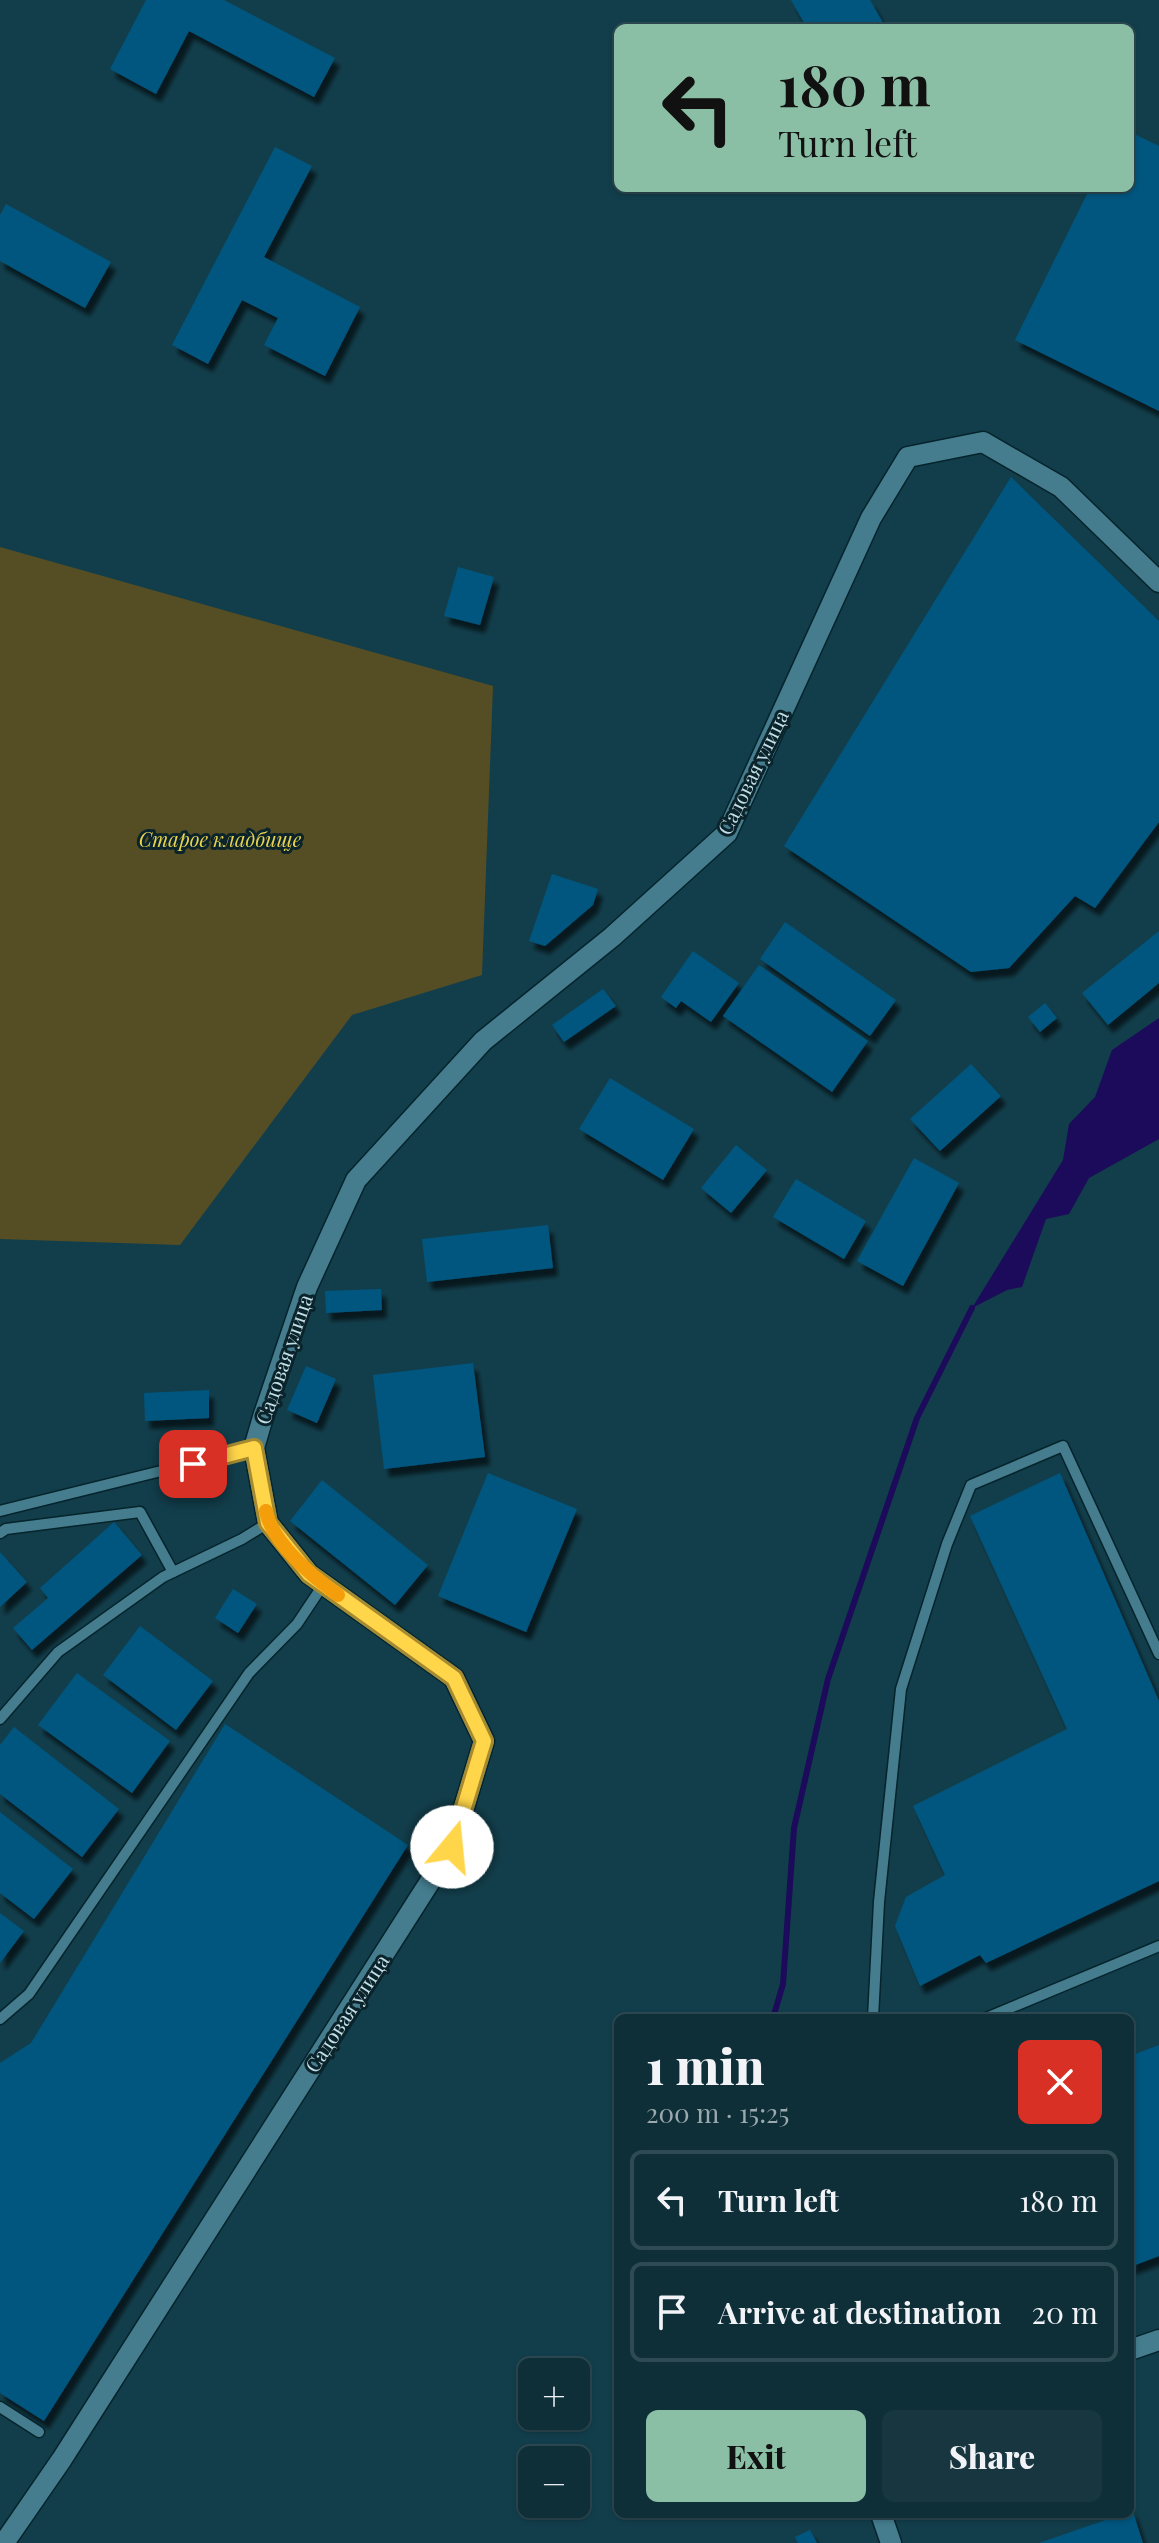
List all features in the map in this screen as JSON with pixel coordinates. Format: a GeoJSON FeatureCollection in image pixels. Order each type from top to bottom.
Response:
{"type":"FeatureCollection","features":[{"type":"Feature","properties":{"kind":"street","name":"Садовая улица"},"geometry":{"type":"LineString","coordinates":[[4,2543],[62,2459],[452,1847],[484,1741],[454,1678],[309,1574],[268,1523],[254,1448],[307,1287],[356,1180],[483,1041],[612,937],[727,833],[871,518],[908,457],[983,442],[1061,487],[1159,582]]}},
{"type":"Feature","properties":{"kind":"street"},"geometry":{"type":"LineString","coordinates":[[1134,2349],[1159,2340]]}},
{"type":"Feature","properties":{"kind":"street"},"geometry":{"type":"LineString","coordinates":[[882,2518],[891,2543]]}},
{"type":"Feature","properties":{"kind":"lane"},"geometry":{"type":"LineString","coordinates":[[873,2014],[879,1902],[901,1689],[947,1544],[971,1485],[1063,1446],[1159,1654]]}},
{"type":"Feature","properties":{"kind":"lane"},"geometry":{"type":"LineString","coordinates":[[0,1511],[254,1448]]}},
{"type":"Feature","properties":{"kind":"lane"},"geometry":{"type":"LineString","coordinates":[[0,1533],[6,1529],[140,1512],[173,1572]]}},
{"type":"Feature","properties":{"kind":"lane"},"geometry":{"type":"LineString","coordinates":[[0,1719],[58,1652],[173,1572],[268,1523]]}},
{"type":"Feature","properties":{"kind":"lane"},"geometry":{"type":"LineString","coordinates":[[0,2019],[29,1994],[249,1673],[297,1624],[323,1585]]}},
{"type":"Feature","properties":{"kind":"lane"},"geometry":{"type":"LineString","coordinates":[[996,2014],[1159,1946]]}},
{"type":"Feature","properties":{"kind":"lane"},"geometry":{"type":"LineString","coordinates":[[0,2407],[39,2432]]}},
{"type":"Feature","properties":{"kind":"green space","name":"Старое кладбище"},"geometry":{"type":"Polygon","coordinates":[[[0,547],[493,686],[482,975],[352,1015],[180,1245],[0,1239],[0,547]]]}},
{"type":"Feature","properties":{"kind":"shaded area"},"geometry":{"type":"Polygon","coordinates":[[[1159,1018],[1159,1139],[1089,1178],[1069,1214],[1046,1219],[1022,1287],[1007,1290],[972,1308],[1063,1160],[1069,1124],[1095,1097],[1112,1050],[1159,1018]]]}},
{"type":"Feature","properties":{"kind":"building"},"geometry":{"type":"Polygon","coordinates":[[[146,0],[224,0],[335,58],[314,97],[189,31],[156,94],[110,69],[146,0]]]}},
{"type":"Feature","properties":{"kind":"building"},"geometry":{"type":"Polygon","coordinates":[[[791,0],[870,0],[884,24],[805,24],[791,0]]]}},
{"type":"Feature","properties":{"kind":"building"},"geometry":{"type":"Polygon","coordinates":[[[1134,134],[1159,146],[1159,411],[1015,340],[1088,192],[1134,192],[1134,134]]]}},
{"type":"Feature","properties":{"kind":"building"},"geometry":{"type":"Polygon","coordinates":[[[275,147],[312,166],[264,257],[360,307],[325,376],[264,345],[278,318],[242,300],[208,364],[172,345],[275,147]]]}},
{"type":"Feature","properties":{"kind":"building"},"geometry":{"type":"Polygon","coordinates":[[[6,204],[111,262],[85,308],[0,261],[0,215],[6,204]]]}},
{"type":"Feature","properties":{"kind":"building"},"geometry":{"type":"Polygon","coordinates":[[[1011,477],[1159,621],[1159,822],[1095,908],[1075,896],[1009,968],[971,972],[784,846],[1011,477]]]}},
{"type":"Feature","properties":{"kind":"building"},"geometry":{"type":"Polygon","coordinates":[[[458,567],[494,577],[480,625],[444,616],[458,567]]]}},
{"type":"Feature","properties":{"kind":"building"},"geometry":{"type":"Polygon","coordinates":[[[552,874],[598,889],[593,905],[545,946],[529,941],[552,874]]]}},
{"type":"Feature","properties":{"kind":"building"},"geometry":{"type":"Polygon","coordinates":[[[785,922],[896,1000],[870,1036],[760,959],[785,922]]]}},
{"type":"Feature","properties":{"kind":"building"},"geometry":{"type":"Polygon","coordinates":[[[1159,931],[1159,983],[1108,1025],[1082,993],[1159,931]]]}},
{"type":"Feature","properties":{"kind":"building"},"geometry":{"type":"Polygon","coordinates":[[[693,951],[739,983],[711,1022],[681,1001],[676,1008],[661,997],[693,951]]]}},
{"type":"Feature","properties":{"kind":"building"},"geometry":{"type":"Polygon","coordinates":[[[759,965],[868,1041],[832,1092],[723,1016],[759,965]]]}},
{"type":"Feature","properties":{"kind":"building"},"geometry":{"type":"Polygon","coordinates":[[[603,989],[616,1006],[564,1042],[552,1025],[603,989]]]}},
{"type":"Feature","properties":{"kind":"building"},"geometry":{"type":"Polygon","coordinates":[[[1045,1003],[1057,1018],[1040,1032],[1028,1017],[1045,1003]]]}},
{"type":"Feature","properties":{"kind":"building"},"geometry":{"type":"Polygon","coordinates":[[[971,1064],[1001,1096],[940,1151],[910,1119],[971,1064]]]}},
{"type":"Feature","properties":{"kind":"building"},"geometry":{"type":"Polygon","coordinates":[[[610,1078],[694,1129],[663,1180],[579,1129],[610,1078]]]}},
{"type":"Feature","properties":{"kind":"building"},"geometry":{"type":"Polygon","coordinates":[[[736,1145],[767,1170],[731,1213],[701,1188],[736,1145]]]}},
{"type":"Feature","properties":{"kind":"building"},"geometry":{"type":"Polygon","coordinates":[[[914,1158],[959,1183],[903,1286],[857,1261],[914,1158]]]}},
{"type":"Feature","properties":{"kind":"building"},"geometry":{"type":"Polygon","coordinates":[[[796,1179],[866,1221],[844,1259],[773,1217],[796,1179]]]}},
{"type":"Feature","properties":{"kind":"building"},"geometry":{"type":"Polygon","coordinates":[[[548,1225],[553,1268],[427,1282],[422,1239],[548,1225]]]}},
{"type":"Feature","properties":{"kind":"building"},"geometry":{"type":"Polygon","coordinates":[[[381,1289],[382,1310],[326,1313],[325,1291],[381,1289]]]}},
{"type":"Feature","properties":{"kind":"building"},"geometry":{"type":"Polygon","coordinates":[[[473,1363],[485,1457],[384,1469],[373,1375],[473,1363]]]}},
{"type":"Feature","properties":{"kind":"building"},"geometry":{"type":"Polygon","coordinates":[[[306,1366],[336,1379],[317,1423],[287,1410],[306,1366]]]}},
{"type":"Feature","properties":{"kind":"building"},"geometry":{"type":"Polygon","coordinates":[[[209,1390],[209,1418],[145,1421],[144,1393],[209,1390]]]}},
{"type":"Feature","properties":{"kind":"building"},"geometry":{"type":"Polygon","coordinates":[[[488,1473],[577,1509],[526,1632],[438,1596],[488,1473]]]}},
{"type":"Feature","properties":{"kind":"building"},"geometry":{"type":"Polygon","coordinates":[[[1060,1473],[1159,1701],[1159,1881],[986,1963],[980,1955],[920,1986],[895,1926],[906,1897],[945,1875],[913,1806],[1067,1729],[970,1516],[1060,1473]]]}},
{"type":"Feature","properties":{"kind":"building"},"geometry":{"type":"Polygon","coordinates":[[[322,1480],[428,1565],[395,1605],[290,1521],[322,1480]]]}},
{"type":"Feature","properties":{"kind":"building"},"geometry":{"type":"Polygon","coordinates":[[[114,1522],[142,1555],[32,1650],[13,1628],[48,1598],[40,1588],[114,1522]]]}},
{"type":"Feature","properties":{"kind":"building"},"geometry":{"type":"Polygon","coordinates":[[[0,1552],[27,1582],[0,1607],[0,1552]]]}},
{"type":"Feature","properties":{"kind":"building"},"geometry":{"type":"Polygon","coordinates":[[[233,1589],[257,1604],[238,1633],[215,1618],[233,1589]]]}},
{"type":"Feature","properties":{"kind":"building"},"geometry":{"type":"Polygon","coordinates":[[[140,1626],[213,1681],[176,1730],[103,1675],[140,1626]]]}},
{"type":"Feature","properties":{"kind":"building"},"geometry":{"type":"Polygon","coordinates":[[[77,1673],[170,1741],[132,1793],[38,1725],[77,1673]]]}},
{"type":"Feature","properties":{"kind":"building"},"geometry":{"type":"Polygon","coordinates":[[[225,1724],[408,1845],[44,2421],[0,2393],[0,2063],[31,2043],[225,1724]]]}},
{"type":"Feature","properties":{"kind":"building"},"geometry":{"type":"Polygon","coordinates":[[[14,1727],[119,1809],[82,1857],[0,1794],[0,1745],[14,1727]]]}},
{"type":"Feature","properties":{"kind":"building"},"geometry":{"type":"Polygon","coordinates":[[[0,1812],[73,1869],[34,1919],[0,1893],[0,1812]]]}},
{"type":"Feature","properties":{"kind":"building"},"geometry":{"type":"Polygon","coordinates":[[[0,1913],[24,1931],[0,1963],[0,1913]]]}},
{"type":"Feature","properties":{"kind":"building"},"geometry":{"type":"Polygon","coordinates":[[[1159,2045],[1159,2256],[1134,2265],[1134,2054],[1159,2045]]]}},
{"type":"Feature","properties":{"kind":"building"},"geometry":{"type":"Polygon","coordinates":[[[1134,2515],[1143,2543],[1039,2543],[1111,2518],[1134,2518],[1134,2515]]]}},
{"type":"Feature","properties":{"kind":"building"},"geometry":{"type":"Polygon","coordinates":[[[810,2530],[817,2543],[798,2543],[795,2537],[810,2530]]]}},
{"type":"Feature","properties":{"kind":"waterway"},"geometry":{"type":"LineString","coordinates":[[774,2014],[783,1984],[794,1828],[828,1679],[917,1418],[972,1308]]}},
{"type":"Feature","properties":{"kind":"slow traffic"},"geometry":{"type":"LineString","coordinates":[[266,1511],[268,1523],[309,1574],[338,1595]]}},
{"type":"Feature","properties":{"kind":"route"},"geometry":{"type":"LineString","coordinates":[[193,1464],[254,1448],[268,1523],[309,1574],[454,1678],[484,1741],[452,1847]]}}]}
